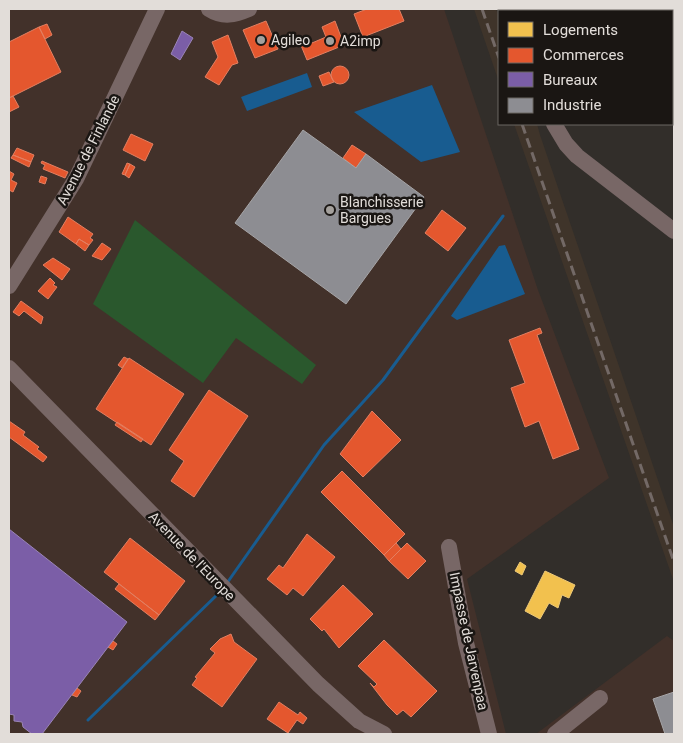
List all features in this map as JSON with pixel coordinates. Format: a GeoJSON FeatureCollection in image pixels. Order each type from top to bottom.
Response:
{"type":"FeatureCollection","features":[{"type":"Feature","properties":{"kind":"street","name":"Avenue de Finlande"},"geometry":{"type":"LineString","coordinates":[[9,286],[76,179],[157,9]]}},
{"type":"Feature","properties":{"kind":"street"},"geometry":{"type":"LineString","coordinates":[[209,9],[225,15],[236,14],[249,9]]}},
{"type":"Feature","properties":{"kind":"street"},"geometry":{"type":"LineString","coordinates":[[555,125],[566,144],[577,156],[674,231]]}},
{"type":"Feature","properties":{"kind":"street","name":"Avenue de l'Europe"},"geometry":{"type":"LineString","coordinates":[[9,368],[338,704],[359,721],[384,734]]}},
{"type":"Feature","properties":{"kind":"street","name":"Impasse de Jarvenpaa"},"geometry":{"type":"LineString","coordinates":[[449,547],[466,643],[490,734]]}},
{"type":"Feature","properties":{"kind":"street"},"geometry":{"type":"LineString","coordinates":[[555,734],[600,698]]}},
{"type":"Feature","properties":{"kind":"shaded area"},"geometry":{"type":"Polygon","coordinates":[[[9,9],[444,9],[538,290],[609,478],[467,579],[506,734],[9,734],[9,9]]]}},
{"type":"Feature","properties":{"kind":"shaded area"},"geometry":{"type":"Polygon","coordinates":[[[474,9],[496,9],[498,14],[498,79],[474,9]]]}},
{"type":"Feature","properties":{"kind":"shaded area"},"geometry":{"type":"Polygon","coordinates":[[[514,125],[537,125],[674,527],[674,582],[514,125]]]}},
{"type":"Feature","properties":{"kind":"shaded area"},"geometry":{"type":"Polygon","coordinates":[[[667,636],[674,641],[674,734],[536,734],[667,636]]]}},
{"type":"Feature","properties":{"kind":"green space"},"geometry":{"type":"Polygon","coordinates":[[[135,220],[316,365],[302,384],[236,338],[203,383],[93,304],[135,220]]]}},
{"type":"Feature","properties":{"kind":"water"},"geometry":{"type":"Polygon","coordinates":[[[307,73],[312,87],[247,111],[241,97],[307,73]]]}},
{"type":"Feature","properties":{"kind":"water"},"geometry":{"type":"Polygon","coordinates":[[[432,85],[460,152],[421,162],[354,112],[432,85]]]}},
{"type":"Feature","properties":{"kind":"water"},"geometry":{"type":"Polygon","coordinates":[[[505,245],[525,294],[457,320],[451,316],[499,246],[505,245]]]}},
{"type":"Feature","properties":{"kind":"building: Logements"},"geometry":{"type":"Polygon","coordinates":[[[520,562],[526,566],[522,575],[515,571],[520,562]]]}},
{"type":"Feature","properties":{"kind":"building: Logements"},"geometry":{"type":"Polygon","coordinates":[[[545,571],[575,585],[569,598],[562,595],[558,608],[549,603],[540,619],[525,611],[545,571]]]}},
{"type":"Feature","properties":{"kind":"building: Commerces"},"geometry":{"type":"Polygon","coordinates":[[[367,9],[399,9],[404,21],[363,37],[354,14],[367,9]]]}},
{"type":"Feature","properties":{"kind":"building: Commerces","name":"Agileo"},"geometry":{"type":"Polygon","coordinates":[[[266,21],[278,49],[255,58],[243,30],[266,21]]]}},
{"type":"Feature","properties":{"kind":"building: Commerces","name":"A2imp"},"geometry":{"type":"Polygon","coordinates":[[[335,21],[344,45],[307,60],[300,43],[310,39],[312,43],[326,37],[322,27],[335,21]]]}},
{"type":"Feature","properties":{"kind":"building: Commerces"},"geometry":{"type":"Polygon","coordinates":[[[47,24],[52,35],[45,39],[39,27],[47,24]]]}},
{"type":"Feature","properties":{"kind":"building: Commerces"},"geometry":{"type":"Polygon","coordinates":[[[39,27],[61,72],[9,98],[9,42],[39,27]]]}},
{"type":"Feature","properties":{"kind":"building: Commerces"},"geometry":{"type":"Polygon","coordinates":[[[228,35],[238,63],[232,65],[219,85],[205,77],[218,57],[212,42],[228,35]]]}},
{"type":"Feature","properties":{"kind":"building: Commerces"},"geometry":{"type":"Polygon","coordinates":[[[336,66],[344,66],[349,71],[347,82],[336,84],[331,79],[331,71],[336,66]]]}},
{"type":"Feature","properties":{"kind":"building: Commerces"},"geometry":{"type":"Polygon","coordinates":[[[329,72],[334,82],[323,86],[319,76],[329,72]]]}},
{"type":"Feature","properties":{"kind":"building: Commerces"},"geometry":{"type":"Polygon","coordinates":[[[13,96],[19,107],[9,112],[9,98],[13,96]]]}},
{"type":"Feature","properties":{"kind":"building: Commerces"},"geometry":{"type":"Polygon","coordinates":[[[131,134],[153,144],[145,161],[123,150],[131,134]]]}},
{"type":"Feature","properties":{"kind":"building: Commerces"},"geometry":{"type":"Polygon","coordinates":[[[352,145],[366,154],[356,168],[343,158],[352,145]]]}},
{"type":"Feature","properties":{"kind":"building: Commerces"},"geometry":{"type":"Polygon","coordinates":[[[17,148],[34,155],[31,162],[13,155],[17,148]]]}},
{"type":"Feature","properties":{"kind":"building: Commerces"},"geometry":{"type":"Polygon","coordinates":[[[13,155],[31,162],[29,167],[11,158],[13,155]]]}},
{"type":"Feature","properties":{"kind":"building: Commerces"},"geometry":{"type":"Polygon","coordinates":[[[42,161],[68,172],[65,178],[43,169],[45,165],[41,163],[42,161]]]}},
{"type":"Feature","properties":{"kind":"building: Commerces"},"geometry":{"type":"Polygon","coordinates":[[[127,163],[130,164],[125,175],[122,174],[127,163]]]}},
{"type":"Feature","properties":{"kind":"building: Commerces"},"geometry":{"type":"Polygon","coordinates":[[[130,164],[135,167],[129,178],[125,175],[130,164]]]}},
{"type":"Feature","properties":{"kind":"building: Commerces"},"geometry":{"type":"Polygon","coordinates":[[[9,171],[14,174],[11,180],[17,183],[13,192],[9,190],[9,171]]]}},
{"type":"Feature","properties":{"kind":"building: Commerces"},"geometry":{"type":"Polygon","coordinates":[[[41,176],[47,178],[45,184],[39,182],[41,176]]]}},
{"type":"Feature","properties":{"kind":"building: Commerces"},"geometry":{"type":"Polygon","coordinates":[[[442,210],[466,228],[448,251],[425,233],[442,210]]]}},
{"type":"Feature","properties":{"kind":"building: Commerces"},"geometry":{"type":"Polygon","coordinates":[[[68,217],[93,234],[90,238],[93,240],[89,245],[79,239],[76,244],[59,232],[68,217]]]}},
{"type":"Feature","properties":{"kind":"building: Commerces"},"geometry":{"type":"Polygon","coordinates":[[[79,239],[89,245],[85,251],[76,244],[79,239]]]}},
{"type":"Feature","properties":{"kind":"building: Commerces"},"geometry":{"type":"Polygon","coordinates":[[[102,243],[111,249],[102,260],[92,256],[102,243]]]}},
{"type":"Feature","properties":{"kind":"building: Commerces"},"geometry":{"type":"Polygon","coordinates":[[[53,258],[70,269],[62,280],[43,265],[53,258]]]}},
{"type":"Feature","properties":{"kind":"building: Commerces"},"geometry":{"type":"Polygon","coordinates":[[[50,278],[55,283],[53,285],[57,287],[48,299],[38,291],[50,278]]]}},
{"type":"Feature","properties":{"kind":"building: Commerces"},"geometry":{"type":"Polygon","coordinates":[[[21,301],[43,317],[41,324],[24,311],[19,316],[13,312],[21,301]]]}},
{"type":"Feature","properties":{"kind":"building: Commerces"},"geometry":{"type":"Polygon","coordinates":[[[540,328],[542,333],[537,335],[579,449],[553,459],[539,421],[525,427],[511,388],[525,383],[509,340],[540,328]]]}},
{"type":"Feature","properties":{"kind":"building: Commerces"},"geometry":{"type":"Polygon","coordinates":[[[124,357],[128,359],[122,368],[118,365],[124,357]]]}},
{"type":"Feature","properties":{"kind":"building: Commerces"},"geometry":{"type":"Polygon","coordinates":[[[129,358],[184,394],[151,445],[96,409],[129,358]]]}},
{"type":"Feature","properties":{"kind":"building: Commerces"},"geometry":{"type":"Polygon","coordinates":[[[209,390],[248,416],[194,497],[171,481],[184,461],[169,450],[209,390]]]}},
{"type":"Feature","properties":{"kind":"building: Commerces"},"geometry":{"type":"Polygon","coordinates":[[[372,411],[401,440],[363,477],[340,454],[372,411]]]}},
{"type":"Feature","properties":{"kind":"building: Commerces"},"geometry":{"type":"Polygon","coordinates":[[[9,421],[25,432],[23,435],[39,447],[37,449],[47,457],[43,462],[9,437],[9,421]]]}},
{"type":"Feature","properties":{"kind":"building: Commerces"},"geometry":{"type":"Polygon","coordinates":[[[117,422],[143,439],[141,442],[115,425],[117,422]]]}},
{"type":"Feature","properties":{"kind":"building: Commerces"},"geometry":{"type":"Polygon","coordinates":[[[342,471],[405,534],[384,555],[321,492],[342,471]]]}},
{"type":"Feature","properties":{"kind":"building: Commerces"},"geometry":{"type":"Polygon","coordinates":[[[307,534],[335,557],[303,596],[293,588],[287,595],[267,579],[279,565],[283,568],[307,534]]]}},
{"type":"Feature","properties":{"kind":"building: Commerces"},"geometry":{"type":"Polygon","coordinates":[[[130,538],[185,581],[159,615],[104,572],[130,538]]]}},
{"type":"Feature","properties":{"kind":"building: Commerces"},"geometry":{"type":"Polygon","coordinates":[[[396,543],[401,549],[389,561],[384,555],[396,543]]]}},
{"type":"Feature","properties":{"kind":"building: Commerces"},"geometry":{"type":"Polygon","coordinates":[[[407,543],[426,561],[408,579],[389,561],[407,543]]]}},
{"type":"Feature","properties":{"kind":"building: Commerces"},"geometry":{"type":"Polygon","coordinates":[[[119,584],[159,615],[155,620],[115,589],[119,584]]]}},
{"type":"Feature","properties":{"kind":"building: Commerces"},"geometry":{"type":"Polygon","coordinates":[[[343,585],[373,614],[339,648],[324,629],[322,631],[310,619],[343,585]]]}},
{"type":"Feature","properties":{"kind":"building: Commerces"},"geometry":{"type":"Polygon","coordinates":[[[231,634],[234,642],[257,659],[222,707],[192,685],[197,678],[195,677],[215,653],[210,649],[220,639],[231,634]]]}},
{"type":"Feature","properties":{"kind":"building: Commerces"},"geometry":{"type":"Polygon","coordinates":[[[384,640],[437,691],[411,717],[403,710],[397,715],[370,683],[374,687],[377,684],[358,666],[384,640]]]}},
{"type":"Feature","properties":{"kind":"building: Commerces"},"geometry":{"type":"Polygon","coordinates":[[[113,641],[117,644],[113,650],[108,647],[113,641]]]}},
{"type":"Feature","properties":{"kind":"building: Commerces"},"geometry":{"type":"Polygon","coordinates":[[[77,688],[81,691],[77,697],[72,695],[77,688]]]}},
{"type":"Feature","properties":{"kind":"building: Commerces"},"geometry":{"type":"Polygon","coordinates":[[[279,702],[298,715],[300,712],[307,718],[303,724],[297,720],[288,733],[267,719],[279,702]]]}},
{"type":"Feature","properties":{"kind":"building: Bureaux"},"geometry":{"type":"Polygon","coordinates":[[[182,31],[193,38],[180,60],[171,54],[182,31]]]}},
{"type":"Feature","properties":{"kind":"building: Bureaux"},"geometry":{"type":"Polygon","coordinates":[[[9,529],[127,622],[42,734],[32,734],[23,727],[22,722],[14,721],[14,715],[9,714],[9,529]]]}},
{"type":"Feature","properties":{"kind":"building: Industrie","name":"Blanchisserie Bargues"},"geometry":{"type":"Polygon","coordinates":[[[303,130],[356,168],[366,154],[424,197],[346,304],[235,223],[303,130]]]}},
{"type":"Feature","properties":{"kind":"building: Industrie"},"geometry":{"type":"Polygon","coordinates":[[[674,692],[674,734],[665,734],[653,699],[674,692]]]}},
{"type":"Feature","properties":{"kind":"waterway"},"geometry":{"type":"LineString","coordinates":[[227,583],[324,445],[383,380],[503,216]]}},
{"type":"Feature","properties":{"kind":"waterway"},"geometry":{"type":"LineString","coordinates":[[88,720],[220,592]]}},
{"type":"Feature","properties":{"kind":"railway"},"geometry":{"type":"LineString","coordinates":[[482,9],[498,55]]}},
{"type":"Feature","properties":{"kind":"railway"},"geometry":{"type":"LineString","coordinates":[[522,125],[674,562]]}},
{"type":"Feature","properties":{"kind":"place","name":"Agileo"},"geometry":{"type":"Point","coordinates":[261,40]}},
{"type":"Feature","properties":{"kind":"place","name":"A2imp"},"geometry":{"type":"Point","coordinates":[330,41]}},
{"type":"Feature","properties":{"kind":"place","name":"Blanchisserie Bargues"},"geometry":{"type":"Point","coordinates":[330,210]}}]}
